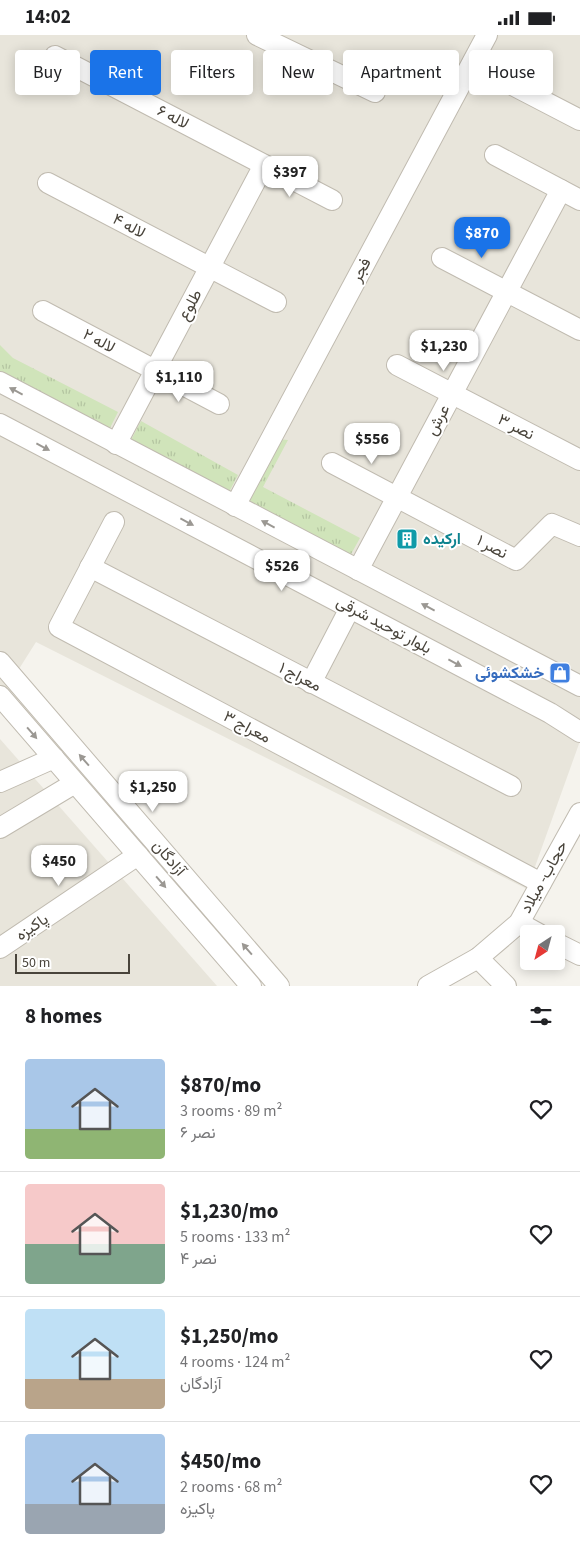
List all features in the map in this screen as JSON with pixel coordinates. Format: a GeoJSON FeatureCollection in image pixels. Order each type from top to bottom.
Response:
{"type":"FeatureCollection","features":[{"type":"Feature","properties":{"kind":"street"},"geometry":{"type":"LineString","coordinates":[[257,35],[343,77]]}},
{"type":"Feature","properties":{"kind":"street","name":"فجر"},"geometry":{"type":"LineString","coordinates":[[480,50],[488,35]]}},
{"type":"Feature","properties":{"kind":"street","name":"لاله ۶"},"geometry":{"type":"LineString","coordinates":[[80,69],[332,200]]}},
{"type":"Feature","properties":{"kind":"street","name":"فجر"},"geometry":{"type":"LineString","coordinates":[[234,506],[469,70]]}},
{"type":"Feature","properties":{"kind":"street"},"geometry":{"type":"LineString","coordinates":[[532,95],[580,120]]}},
{"type":"Feature","properties":{"kind":"street"},"geometry":{"type":"LineString","coordinates":[[547,103],[580,104]]}},
{"type":"Feature","properties":{"kind":"street"},"geometry":{"type":"LineString","coordinates":[[495,155],[580,200]]}},
{"type":"Feature","properties":{"kind":"street","name":"طلوع"},"geometry":{"type":"LineString","coordinates":[[116,444],[264,165]]}},
{"type":"Feature","properties":{"kind":"street","name":"لاله ۴"},"geometry":{"type":"LineString","coordinates":[[48,183],[276,302]]}},
{"type":"Feature","properties":{"kind":"street","name":"عرش"},"geometry":{"type":"LineString","coordinates":[[358,570],[561,190]]}},
{"type":"Feature","properties":{"kind":"street"},"geometry":{"type":"LineString","coordinates":[[442,258],[580,330]]}},
{"type":"Feature","properties":{"kind":"street","name":"لاله ۲"},"geometry":{"type":"LineString","coordinates":[[43,311],[219,404]]}},
{"type":"Feature","properties":{"kind":"street","name":"نصر ۳"},"geometry":{"type":"LineString","coordinates":[[397,365],[580,461]]}},
{"type":"Feature","properties":{"kind":"street"},"geometry":{"type":"LineString","coordinates":[[0,382],[234,506],[580,685]]}},
{"type":"Feature","properties":{"kind":"street","name":"بلوار توحید شرقی"},"geometry":{"type":"LineString","coordinates":[[0,424],[550,713],[580,732]]}},
{"type":"Feature","properties":{"kind":"street"},"geometry":{"type":"LineString","coordinates":[[332,463],[397,497]]}},
{"type":"Feature","properties":{"kind":"street","name":"نصر ۱"},"geometry":{"type":"LineString","coordinates":[[397,497],[516,559],[552,524],[580,536]]}},
{"type":"Feature","properties":{"kind":"street"},"geometry":{"type":"LineString","coordinates":[[114,522],[59,627],[90,567],[114,522]]}},
{"type":"Feature","properties":{"kind":"street","name":"معراج ۱"},"geometry":{"type":"LineString","coordinates":[[90,567],[511,786]]}},
{"type":"Feature","properties":{"kind":"street"},"geometry":{"type":"LineString","coordinates":[[311,683],[350,608]]}},
{"type":"Feature","properties":{"kind":"street","name":"معراج ۳"},"geometry":{"type":"LineString","coordinates":[[59,627],[541,883]]}},
{"type":"Feature","properties":{"kind":"street","name":"آزادگان"},"geometry":{"type":"LineString","coordinates":[[0,662],[279,986]]}},
{"type":"Feature","properties":{"kind":"street","name":"آزادگان"},"geometry":{"type":"LineString","coordinates":[[0,696],[248,985]]}},
{"type":"Feature","properties":{"kind":"street"},"geometry":{"type":"LineString","coordinates":[[0,782],[54,758]]}},
{"type":"Feature","properties":{"kind":"street"},"geometry":{"type":"LineString","coordinates":[[0,828],[75,783]]}},
{"type":"Feature","properties":{"kind":"street","name":"حجاب- میلاد"},"geometry":{"type":"LineString","coordinates":[[428,986],[478,958],[519,923],[578,821]]}},
{"type":"Feature","properties":{"kind":"street","name":"پاکیزه"},"geometry":{"type":"LineString","coordinates":[[0,948],[138,855]]}},
{"type":"Feature","properties":{"kind":"street"},"geometry":{"type":"LineString","coordinates":[[519,923],[523,925]]}},
{"type":"Feature","properties":{"kind":"street"},"geometry":{"type":"LineString","coordinates":[[565,948],[580,955]]}},
{"type":"Feature","properties":{"kind":"street"},"geometry":{"type":"LineString","coordinates":[[478,958],[506,986]]}},
{"type":"Feature","properties":{"kind":"shaded area"},"geometry":{"type":"Polygon","coordinates":[[[0,35],[580,35],[580,741],[527,889],[36,642],[0,699],[0,35]]]}},
{"type":"Feature","properties":{"kind":"shaded area"},"geometry":{"type":"Polygon","coordinates":[[[0,739],[217,986],[0,986],[0,739]]]}},
{"type":"Feature","properties":{"kind":"green space"},"geometry":{"type":"Polygon","coordinates":[[[0,345],[13,358],[118,412],[109,430],[0,375],[0,345]]]}},
{"type":"Feature","properties":{"kind":"green space"},"geometry":{"type":"Polygon","coordinates":[[[141,421],[238,475],[228,494],[131,440],[141,421]]]}},
{"type":"Feature","properties":{"kind":"green space"},"geometry":{"type":"Polygon","coordinates":[[[277,439],[288,440],[263,487],[360,538],[350,556],[245,500],[277,439]]]}},
{"type":"Feature","properties":{"kind":"place","name":"ارکیده"},"geometry":{"type":"Point","coordinates":[407,539]}},
{"type":"Feature","properties":{"kind":"place","name":"خشکشوئی"},"geometry":{"type":"Point","coordinates":[560,673]}}]}
